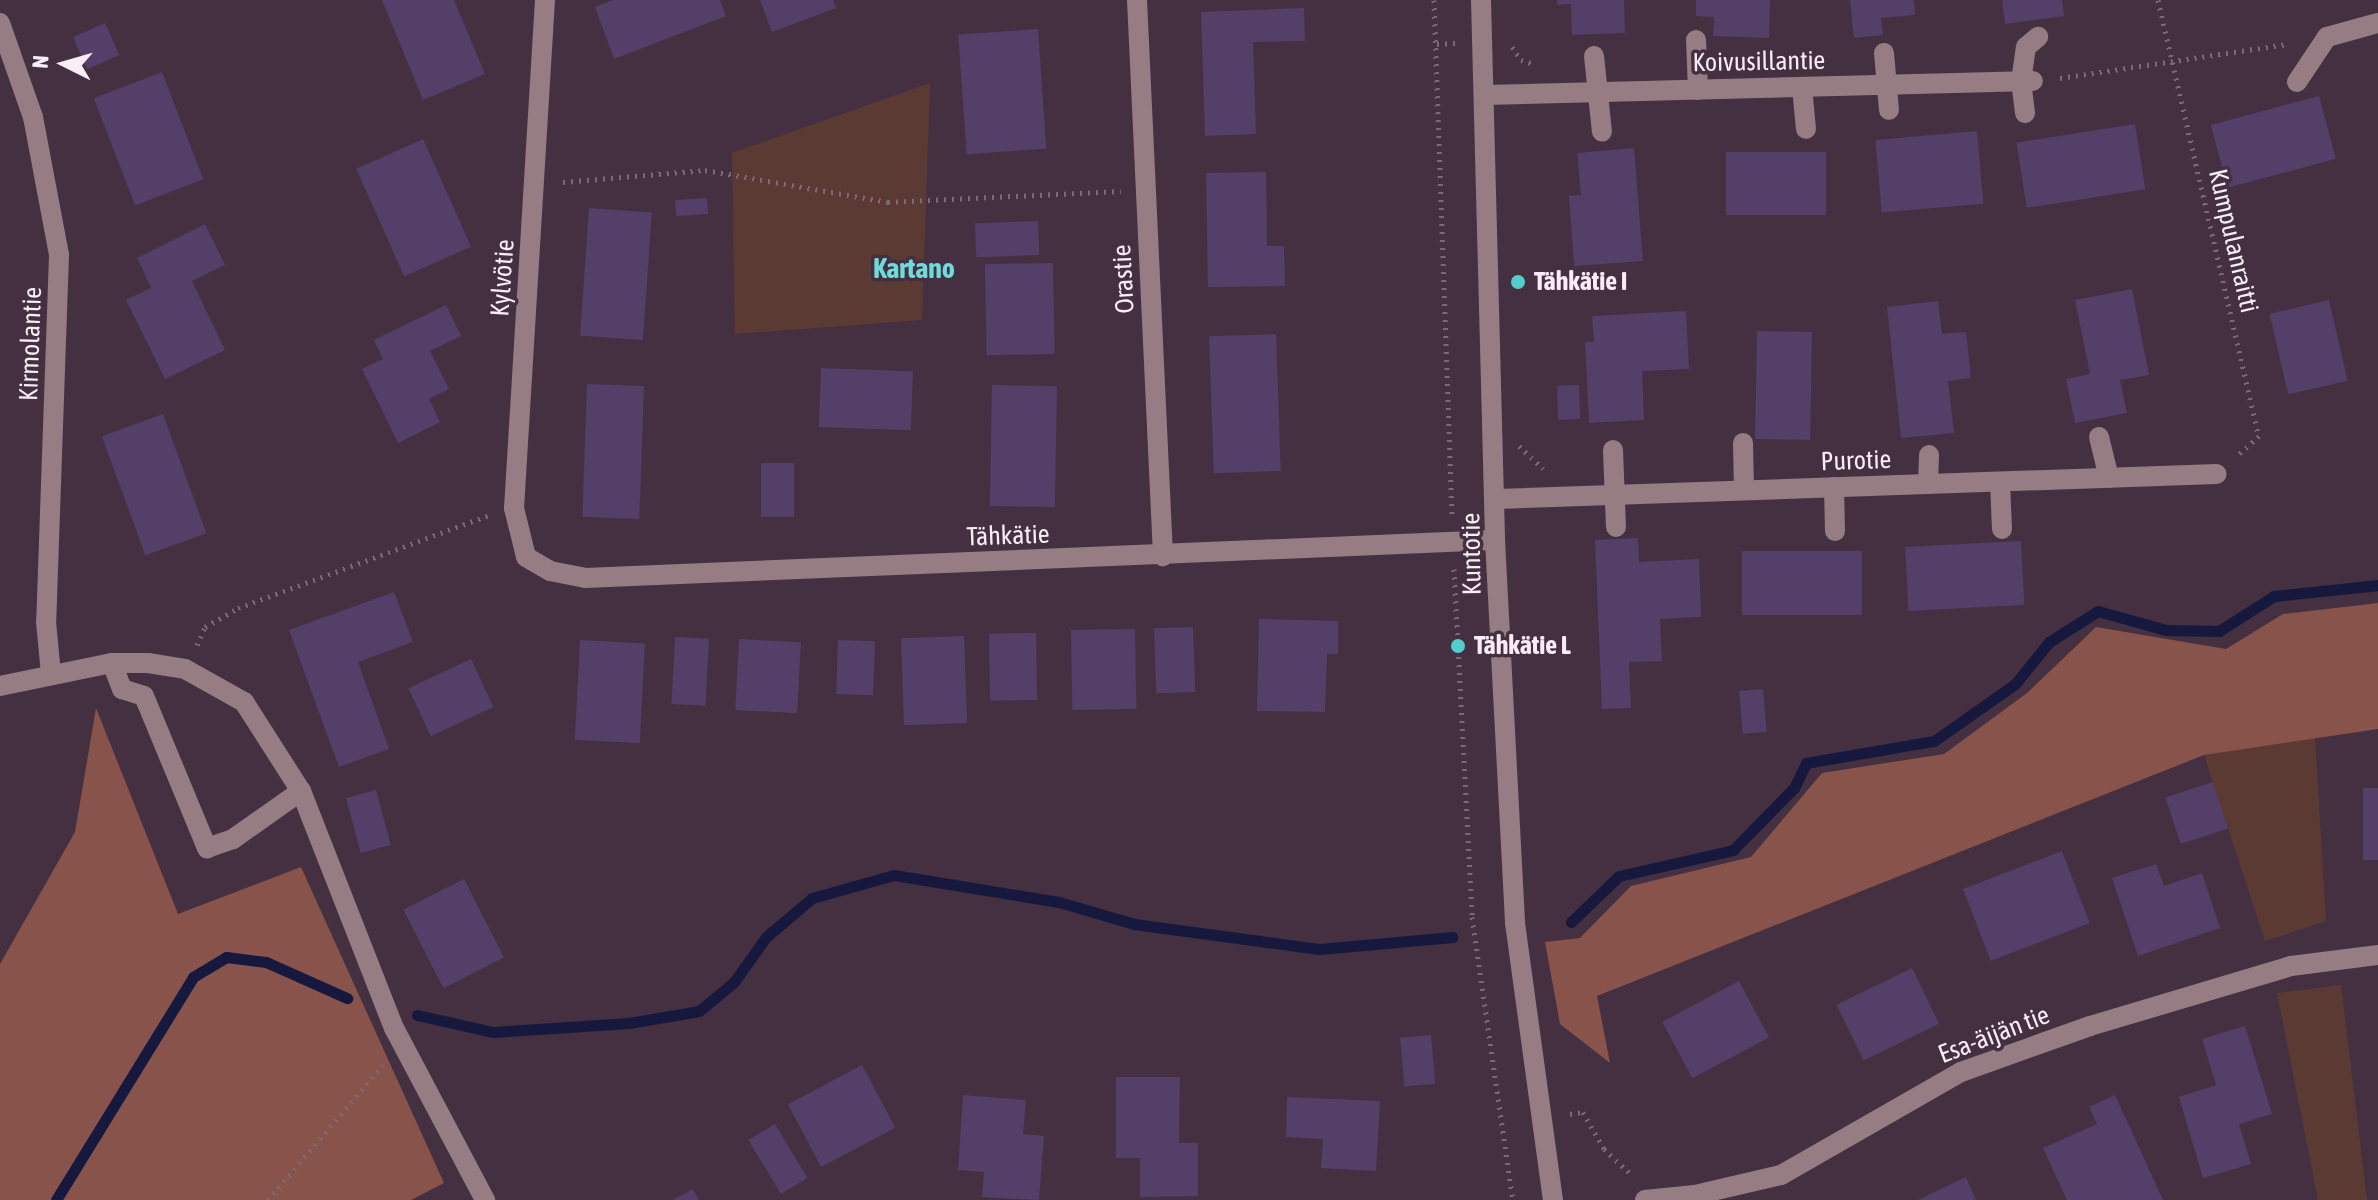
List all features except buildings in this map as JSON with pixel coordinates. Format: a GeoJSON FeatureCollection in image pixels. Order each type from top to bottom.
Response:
{"type":"FeatureCollection","features":[{"type":"Feature","properties":{"kind":"street","name":"Kylvötie"},"geometry":{"type":"LineString","coordinates":[[526,557],[514,508],[545,0]]}},
{"type":"Feature","properties":{"kind":"street","name":"Orastie"},"geometry":{"type":"LineString","coordinates":[[1137,0],[1163,556]]}},
{"type":"Feature","properties":{"kind":"street","name":"Kuntotie"},"geometry":{"type":"LineString","coordinates":[[1481,0],[1497,499],[1495,540],[1515,923],[1553,1200]]}},
{"type":"Feature","properties":{"kind":"street","name":"Kirmolantie"},"geometry":{"type":"LineString","coordinates":[[0,23],[33,117],[59,255],[46,622],[51,674]]}},
{"type":"Feature","properties":{"kind":"street"},"geometry":{"type":"LineString","coordinates":[[2297,82],[2327,37],[2378,23]]}},
{"type":"Feature","properties":{"kind":"street"},"geometry":{"type":"LineString","coordinates":[[2025,113],[2026,47],[2038,37]]}},
{"type":"Feature","properties":{"kind":"street"},"geometry":{"type":"LineString","coordinates":[[1696,40],[1698,90]]}},
{"type":"Feature","properties":{"kind":"street"},"geometry":{"type":"LineString","coordinates":[[1884,53],[1889,110]]}},
{"type":"Feature","properties":{"kind":"street"},"geometry":{"type":"LineString","coordinates":[[1594,56],[1602,132]]}},
{"type":"Feature","properties":{"kind":"street","name":"Koivusillantie"},"geometry":{"type":"LineString","coordinates":[[1486,95],[2027,82]]}},
{"type":"Feature","properties":{"kind":"street"},"geometry":{"type":"LineString","coordinates":[[1802,87],[1806,129]]}},
{"type":"Feature","properties":{"kind":"street"},"geometry":{"type":"LineString","coordinates":[[2099,437],[2109,478]]}},
{"type":"Feature","properties":{"kind":"street"},"geometry":{"type":"LineString","coordinates":[[1743,443],[1744,490]]}},
{"type":"Feature","properties":{"kind":"street"},"geometry":{"type":"LineString","coordinates":[[1613,450],[1616,527]]}},
{"type":"Feature","properties":{"kind":"street"},"geometry":{"type":"LineString","coordinates":[[1928,484],[1929,455]]}},
{"type":"Feature","properties":{"kind":"street","name":"Purotie"},"geometry":{"type":"LineString","coordinates":[[1497,499],[2217,474]]}},
{"type":"Feature","properties":{"kind":"street"},"geometry":{"type":"LineString","coordinates":[[2000,482],[2002,529]]}},
{"type":"Feature","properties":{"kind":"street"},"geometry":{"type":"LineString","coordinates":[[1834,487],[1835,531]]}},
{"type":"Feature","properties":{"kind":"street","name":"Tähkätie"},"geometry":{"type":"LineString","coordinates":[[526,557],[550,571],[585,578],[1495,540]]}},
{"type":"Feature","properties":{"kind":"street"},"geometry":{"type":"LineString","coordinates":[[112,663],[122,689],[144,696],[207,848],[233,839],[301,791]]}},
{"type":"Feature","properties":{"kind":"street"},"geometry":{"type":"LineString","coordinates":[[0,686],[112,663],[185,669],[244,702],[301,791],[401,1042],[485,1200]]}},
{"type":"Feature","properties":{"kind":"street","name":"Esa-äijän tie"},"geometry":{"type":"LineString","coordinates":[[1652,1199],[1781,1175],[1961,1072],[2090,1026],[2291,966],[2378,955]]}},
{"type":"Feature","properties":{"kind":"path"},"geometry":{"type":"LineString","coordinates":[[1434,0],[1453,542],[1472,917],[1513,1200]]}},
{"type":"Feature","properties":{"kind":"path","name":"Kumpulanraitti"},"geometry":{"type":"LineString","coordinates":[[2158,0],[2259,436],[2217,474]]}},
{"type":"Feature","properties":{"kind":"path"},"geometry":{"type":"LineString","coordinates":[[2027,82],[2171,65],[2327,37]]}},
{"type":"Feature","properties":{"kind":"path"},"geometry":{"type":"LineString","coordinates":[[535,184],[705,170],[888,202],[1146,190]]}},
{"type":"Feature","properties":{"kind":"path"},"geometry":{"type":"LineString","coordinates":[[185,669],[205,627],[238,608],[514,508]]}},
{"type":"Feature","properties":{"kind":"path"},"geometry":{"type":"LineString","coordinates":[[268,1200],[401,1042]]}},
{"type":"Feature","properties":{"kind":"path"},"geometry":{"type":"LineString","coordinates":[[1501,1121],[1583,1112],[1604,1149],[1652,1199]]}},
{"type":"Feature","properties":{"kind":"shaded area"},"geometry":{"type":"Polygon","coordinates":[[[930,83],[922,320],[735,334],[732,153],[930,83]]]}},
{"type":"Feature","properties":{"kind":"shaded area"},"geometry":{"type":"Polygon","coordinates":[[[2378,603],[2378,729],[2204,755],[1597,996],[1610,1063],[1560,1024],[1545,942],[1580,938],[1631,886],[1751,857],[1822,773],[1944,754],[2027,693],[2096,627],[2226,649],[2283,614],[2378,603]]]}},
{"type":"Feature","properties":{"kind":"shaded area"},"geometry":{"type":"Polygon","coordinates":[[[96,708],[178,914],[301,867],[444,1183],[411,1200],[0,1200],[0,964],[75,832],[96,708]]]}},
{"type":"Feature","properties":{"kind":"shaded area"},"geometry":{"type":"Polygon","coordinates":[[[2315,738],[2326,921],[2265,941],[2204,755],[2315,738]]]}},
{"type":"Feature","properties":{"kind":"shaded area"},"geometry":{"type":"Polygon","coordinates":[[[2341,985],[2367,1200],[2318,1200],[2277,993],[2341,985]]]}},
{"type":"Feature","properties":{"kind":"waterway"},"geometry":{"type":"LineString","coordinates":[[1571,922],[1619,876],[1733,850],[1794,788],[1806,763],[1934,741],[2015,684],[2049,642],[2098,611],[2166,630],[2219,631],[2274,596],[2378,585]]}},
{"type":"Feature","properties":{"kind":"waterway"},"geometry":{"type":"LineString","coordinates":[[417,1015],[493,1032],[629,1023],[699,1011],[734,982],[766,937],[812,898],[894,875],[1059,902],[1134,924],[1320,949],[1452,937]]}},
{"type":"Feature","properties":{"kind":"waterway"},"geometry":{"type":"LineString","coordinates":[[56,1200],[193,977],[226,957],[266,962],[347,998]]}},
{"type":"Feature","properties":{"kind":"place","name":"Tähkätie I"},"geometry":{"type":"Point","coordinates":[1518,282]}},
{"type":"Feature","properties":{"kind":"place","name":"Tähkätie L"},"geometry":{"type":"Point","coordinates":[1458,646]}},
{"type":"Feature","properties":{"kind":"district","name":"Kartano"},"geometry":{"type":"Point","coordinates":[914,268]}}]}
